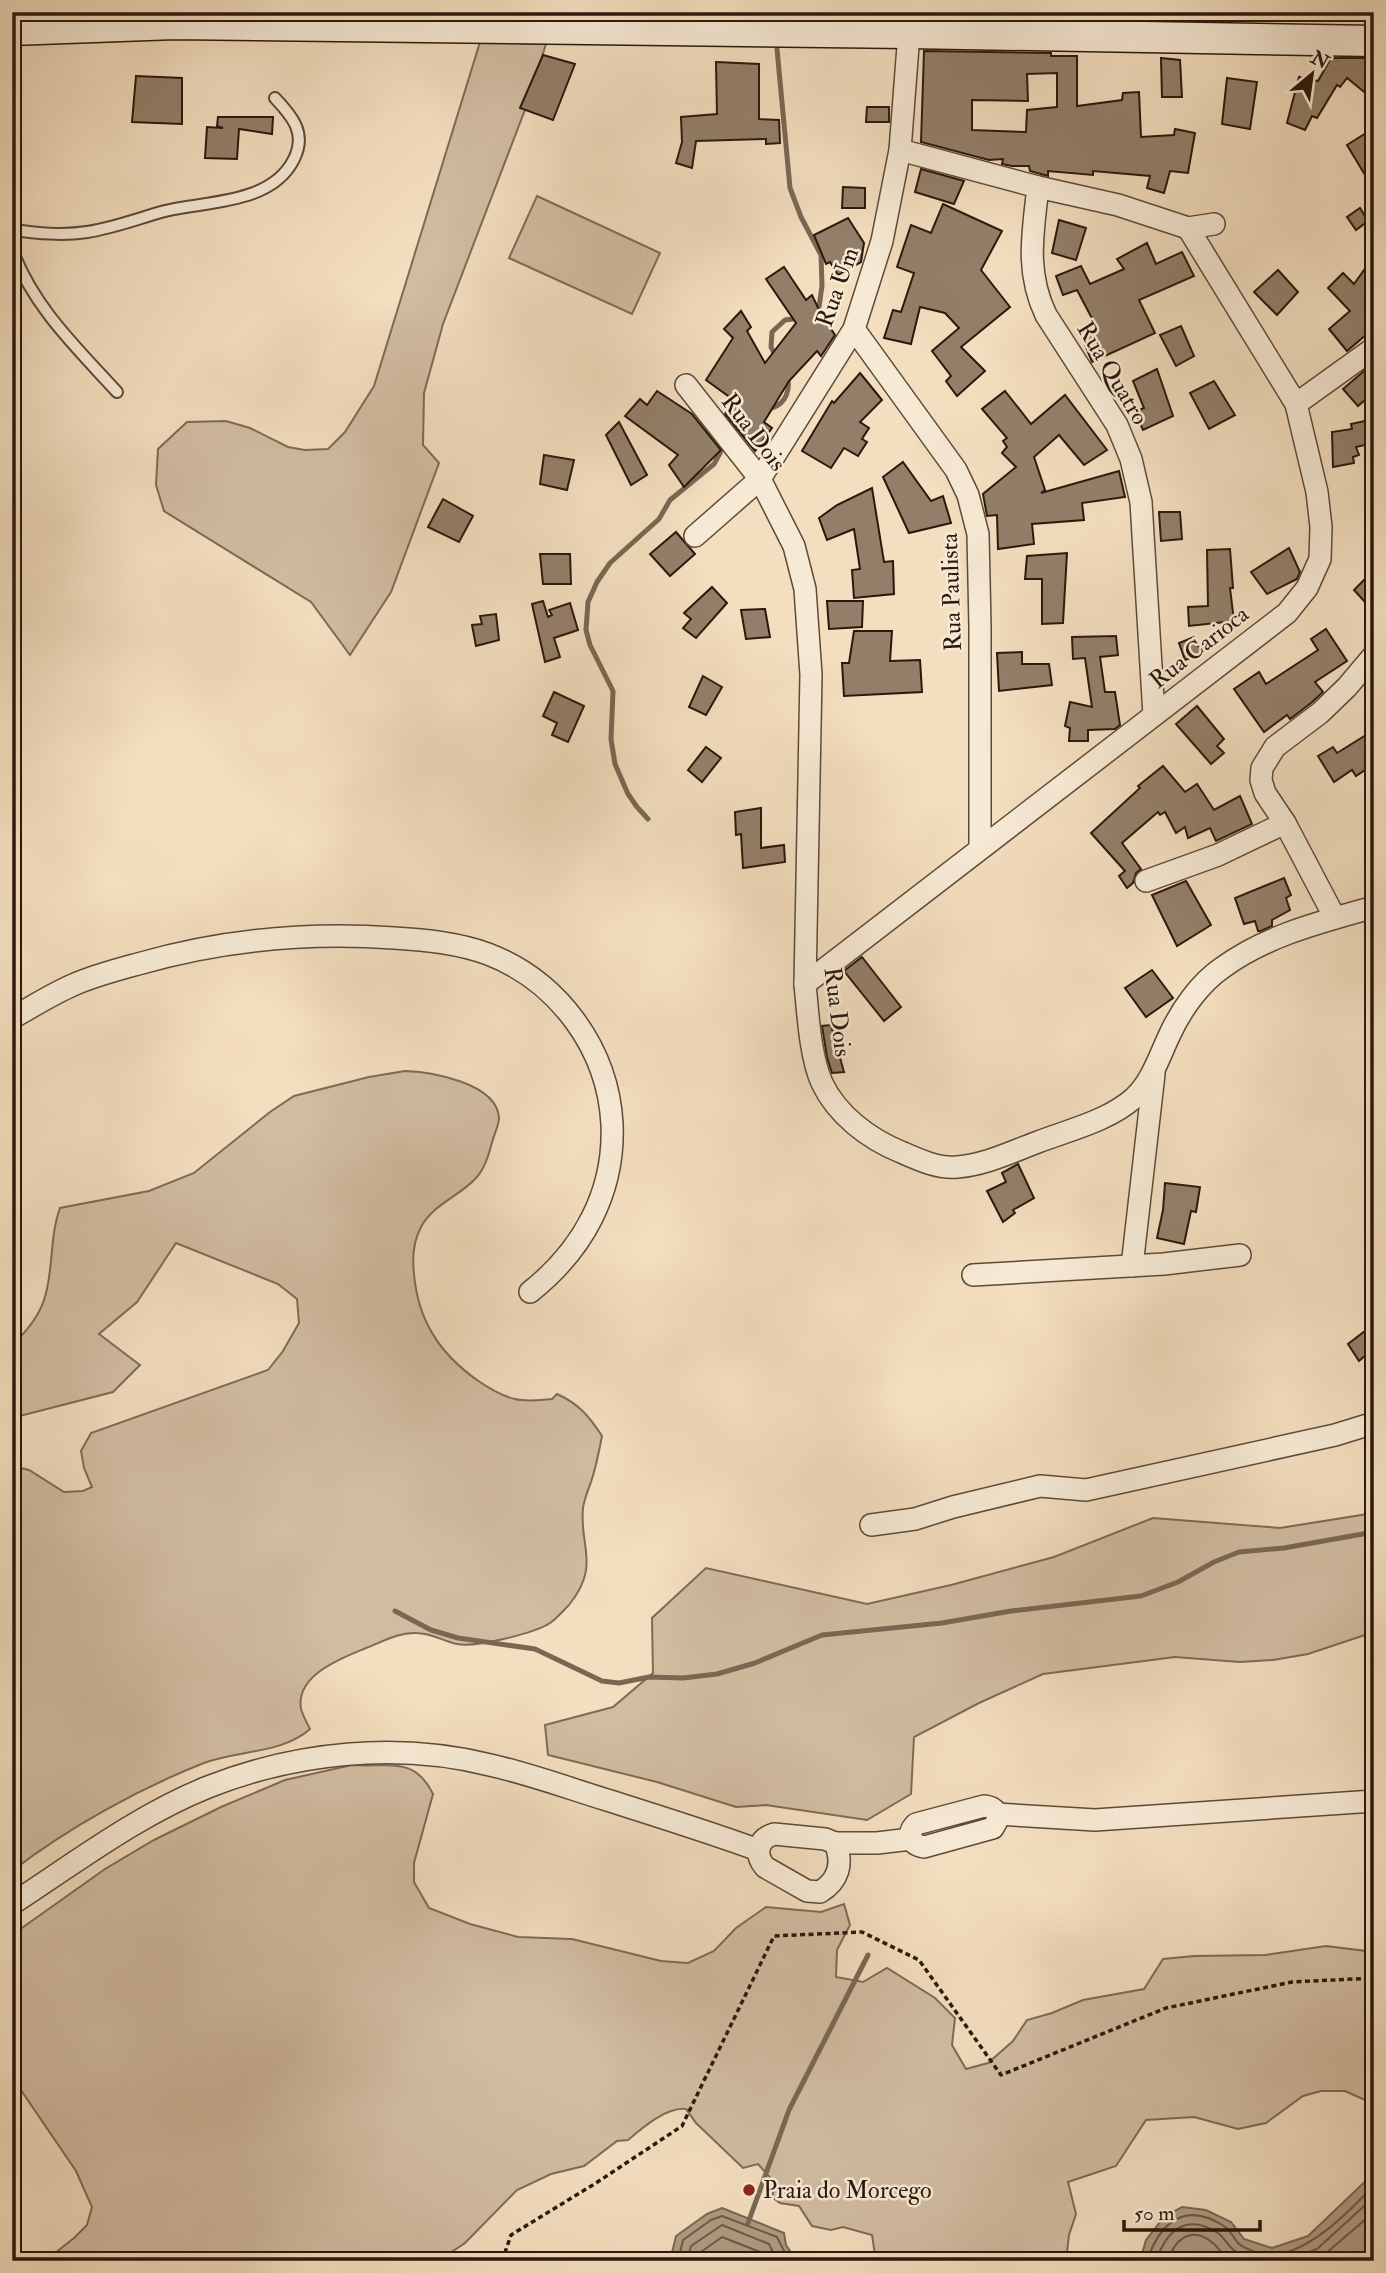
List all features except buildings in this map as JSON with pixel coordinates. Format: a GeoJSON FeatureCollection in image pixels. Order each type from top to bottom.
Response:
{"type":"FeatureCollection","features":[{"type":"Feature","properties":{"kind":"main road"},"geometry":{"type":"LineString","coordinates":[[12,30],[175,18],[899,22],[971,34],[1374,41]]}},
{"type":"Feature","properties":{"kind":"street"},"geometry":{"type":"LineString","coordinates":[[971,34],[996,12]]}},
{"type":"Feature","properties":{"kind":"street","name":"Rua Um"},"geometry":{"type":"LineString","coordinates":[[695,536],[760,479],[854,329],[882,241],[900,150],[899,22]]}},
{"type":"Feature","properties":{"kind":"street"},"geometry":{"type":"LineString","coordinates":[[900,150],[1038,187],[1118,205],[1188,228],[1214,224]]}},
{"type":"Feature","properties":{"kind":"street","name":"Rua Quatro"},"geometry":{"type":"LineString","coordinates":[[1038,187],[1031,260],[1039,299],[1046,315],[1117,425],[1131,460],[1141,502],[1154,715]]}},
{"type":"Feature","properties":{"kind":"street","name":"Rua Carioca"},"geometry":{"type":"LineString","coordinates":[[805,984],[1287,613],[1307,588],[1320,559],[1321,527],[1317,492],[1296,404],[1188,228]]}},
{"type":"Feature","properties":{"kind":"street","name":"Rua Paulista"},"geometry":{"type":"LineString","coordinates":[[854,329],[956,470],[968,495],[978,534],[979,848]]}},
{"type":"Feature","properties":{"kind":"street"},"geometry":{"type":"LineString","coordinates":[[1296,404],[1374,348]]}},
{"type":"Feature","properties":{"kind":"street","name":"Rua Dois"},"geometry":{"type":"LineString","coordinates":[[686,385],[760,479],[794,546],[806,589],[811,675],[805,984],[810,1034],[822,1083],[847,1118],[884,1145],[928,1163],[954,1168],[981,1164],[1115,1113],[1148,1083],[1171,1030],[1198,990],[1220,969],[1263,942],[1374,907]]}},
{"type":"Feature","properties":{"kind":"street"},"geometry":{"type":"LineString","coordinates":[[1335,918],[1265,793],[1261,780],[1262,768],[1275,747],[1320,713],[1374,655]]}},
{"type":"Feature","properties":{"kind":"street"},"geometry":{"type":"LineString","coordinates":[[1146,881],[1218,855],[1284,823]]}},
{"type":"Feature","properties":{"kind":"street"},"geometry":{"type":"LineString","coordinates":[[12,1018],[73,985],[116,970],[159,957],[249,941],[328,936],[407,939],[467,948],[505,962],[548,991],[581,1029],[601,1070],[611,1114],[611,1160],[603,1193],[590,1225],[564,1262],[530,1292]]}},
{"type":"Feature","properties":{"kind":"street"},"geometry":{"type":"LineString","coordinates":[[1132,1266],[1154,1068]]}},
{"type":"Feature","properties":{"kind":"street"},"geometry":{"type":"LineString","coordinates":[[973,1275],[1132,1266],[1240,1255]]}},
{"type":"Feature","properties":{"kind":"street"},"geometry":{"type":"LineString","coordinates":[[871,1525],[915,1519],[1040,1486],[1086,1490],[1335,1435],[1374,1423]]}},
{"type":"Feature","properties":{"kind":"street"},"geometry":{"type":"LineString","coordinates":[[12,1904],[149,1816],[207,1787],[268,1768],[320,1757],[352,1754],[425,1754],[488,1764],[758,1850]]}},
{"type":"Feature","properties":{"kind":"street"},"geometry":{"type":"LineString","coordinates":[[835,1843],[840,1858],[838,1874],[827,1888],[820,1892],[807,1891],[765,1867],[758,1856],[764,1839],[774,1834],[825,1839],[835,1843],[877,1843],[911,1839],[924,1847],[993,1828],[998,1819],[997,1814],[1095,1820],[1374,1801]]}},
{"type":"Feature","properties":{"kind":"lane"},"geometry":{"type":"LineString","coordinates":[[12,230],[52,234],[87,232],[165,211],[241,197],[262,188],[279,179],[299,148],[300,133],[293,117],[275,98]]}},
{"type":"Feature","properties":{"kind":"lane"},"geometry":{"type":"LineString","coordinates":[[12,249],[20,271],[50,318],[117,392]]}},
{"type":"Feature","properties":{"kind":"path"},"geometry":{"type":"LineString","coordinates":[[502,2261],[511,2235],[682,2126],[774,1936],[862,1932],[919,1960],[1001,2075],[1166,2008],[1292,1982],[1374,1978]]}},
{"type":"Feature","properties":{"kind":"shaded area"},"geometry":{"type":"Polygon","coordinates":[[[480,42],[546,44],[528,102],[443,324],[424,393],[423,445],[439,463],[391,592],[350,655],[311,602],[164,511],[156,485],[158,449],[187,422],[226,421],[250,428],[288,447],[305,450],[328,449],[345,432],[374,386],[480,42]]]}},
{"type":"Feature","properties":{"kind":"shaded area"},"geometry":{"type":"Polygon","coordinates":[[[537,196],[660,253],[632,314],[509,258],[537,196]]]}},
{"type":"Feature","properties":{"kind":"shaded area"},"geometry":{"type":"Polygon","coordinates":[[[405,1071],[461,1082],[487,1096],[495,1106],[498,1123],[482,1169],[476,1178],[426,1219],[418,1233],[413,1256],[416,1291],[433,1334],[441,1347],[464,1370],[490,1388],[515,1399],[552,1399],[557,1394],[583,1411],[602,1436],[583,1508],[586,1567],[579,1591],[552,1621],[519,1635],[466,1645],[427,1634],[410,1633],[345,1657],[322,1670],[305,1687],[301,1697],[301,1709],[310,1729],[299,1737],[273,1747],[204,1763],[154,1785],[80,1825],[12,1871],[12,1466],[29,1470],[64,1492],[83,1491],[92,1487],[81,1451],[91,1433],[268,1370],[299,1323],[297,1299],[278,1284],[176,1243],[137,1302],[99,1334],[140,1365],[113,1392],[12,1418],[12,1345],[31,1325],[44,1300],[60,1208],[149,1191],[194,1173],[294,1096],[405,1071]]]}},
{"type":"Feature","properties":{"kind":"shaded area"},"geometry":{"type":"Polygon","coordinates":[[[1374,1513],[1374,1632],[1308,1654],[1273,1660],[1240,1662],[1175,1657],[1043,1674],[914,1737],[911,1794],[867,1820],[766,1805],[736,1807],[657,1782],[548,1755],[545,1725],[613,1707],[653,1673],[652,1618],[706,1568],[867,1604],[1054,1557],[1153,1518],[1280,1528],[1374,1513]]]}},
{"type":"Feature","properties":{"kind":"shaded area"},"geometry":{"type":"Polygon","coordinates":[[[352,1765],[409,1768],[426,1782],[433,1794],[414,1863],[414,1882],[429,1908],[470,1924],[518,1937],[572,1939],[661,1961],[688,1963],[714,1951],[736,1928],[766,1907],[821,1912],[844,1904],[850,1925],[837,1950],[836,1977],[863,1982],[887,1968],[935,1998],[955,2018],[952,2045],[966,2069],[988,2063],[1013,2041],[1027,2020],[1083,2000],[1144,1989],[1163,1959],[1265,1955],[1326,1946],[1374,1952],[1374,2104],[1345,2091],[1321,2091],[1303,2096],[1266,2123],[1238,2129],[1194,2117],[1146,2120],[1116,2166],[1068,2182],[1076,2214],[1069,2235],[1066,2261],[876,2261],[872,2235],[843,2227],[831,2230],[812,2226],[799,2206],[780,2203],[772,2197],[775,2183],[758,2164],[743,2168],[696,2123],[686,2109],[678,2109],[647,2124],[628,2140],[617,2141],[584,2166],[551,2174],[517,2190],[465,2243],[438,2261],[45,2261],[87,2225],[92,2207],[76,2171],[12,2077],[12,1935],[105,1869],[154,1840],[221,1807],[285,1780],[352,1765]]]}},
{"type":"Feature","properties":{"kind":"water"},"geometry":{"type":"Polygon","coordinates":[[[1374,2173],[1374,2261],[1140,2261],[1146,2240],[1164,2217],[1182,2207],[1206,2210],[1231,2222],[1244,2239],[1272,2248],[1308,2236],[1374,2173]]]}},
{"type":"Feature","properties":{"kind":"water"},"geometry":{"type":"Polygon","coordinates":[[[722,2208],[784,2233],[786,2245],[797,2261],[670,2261],[676,2236],[707,2214],[722,2208]]]}},
{"type":"Feature","properties":{"kind":"waterway"},"geometry":{"type":"LineString","coordinates":[[777,49],[790,188],[801,217],[821,255],[822,286],[816,313]]}},
{"type":"Feature","properties":{"kind":"waterway"},"geometry":{"type":"LineString","coordinates":[[776,357],[771,347],[772,332],[785,320],[800,318]]}},
{"type":"Feature","properties":{"kind":"waterway"},"geometry":{"type":"LineString","coordinates":[[767,409],[777,406],[784,399],[788,390],[788,379]]}},
{"type":"Feature","properties":{"kind":"waterway"},"geometry":{"type":"LineString","coordinates":[[648,819],[628,794],[615,764],[611,739],[613,691],[590,645],[586,630],[588,602],[610,563],[659,519],[670,500],[714,464],[726,442]]}},
{"type":"Feature","properties":{"kind":"waterway"},"geometry":{"type":"LineString","coordinates":[[395,1611],[431,1630],[458,1638],[535,1649],[602,1681],[619,1683],[649,1677],[683,1678],[717,1674],[755,1663],[822,1635],[942,1623],[1011,1611],[1141,1596],[1178,1582],[1239,1552],[1284,1548],[1374,1532]]}},
{"type":"Feature","properties":{"kind":"waterway"},"geometry":{"type":"LineString","coordinates":[[748,2223],[789,2110],[868,1955]]}},
{"type":"Feature","properties":{"kind":"place","name":"Praia do Morcego"},"geometry":{"type":"Point","coordinates":[749,2190]}}]}
